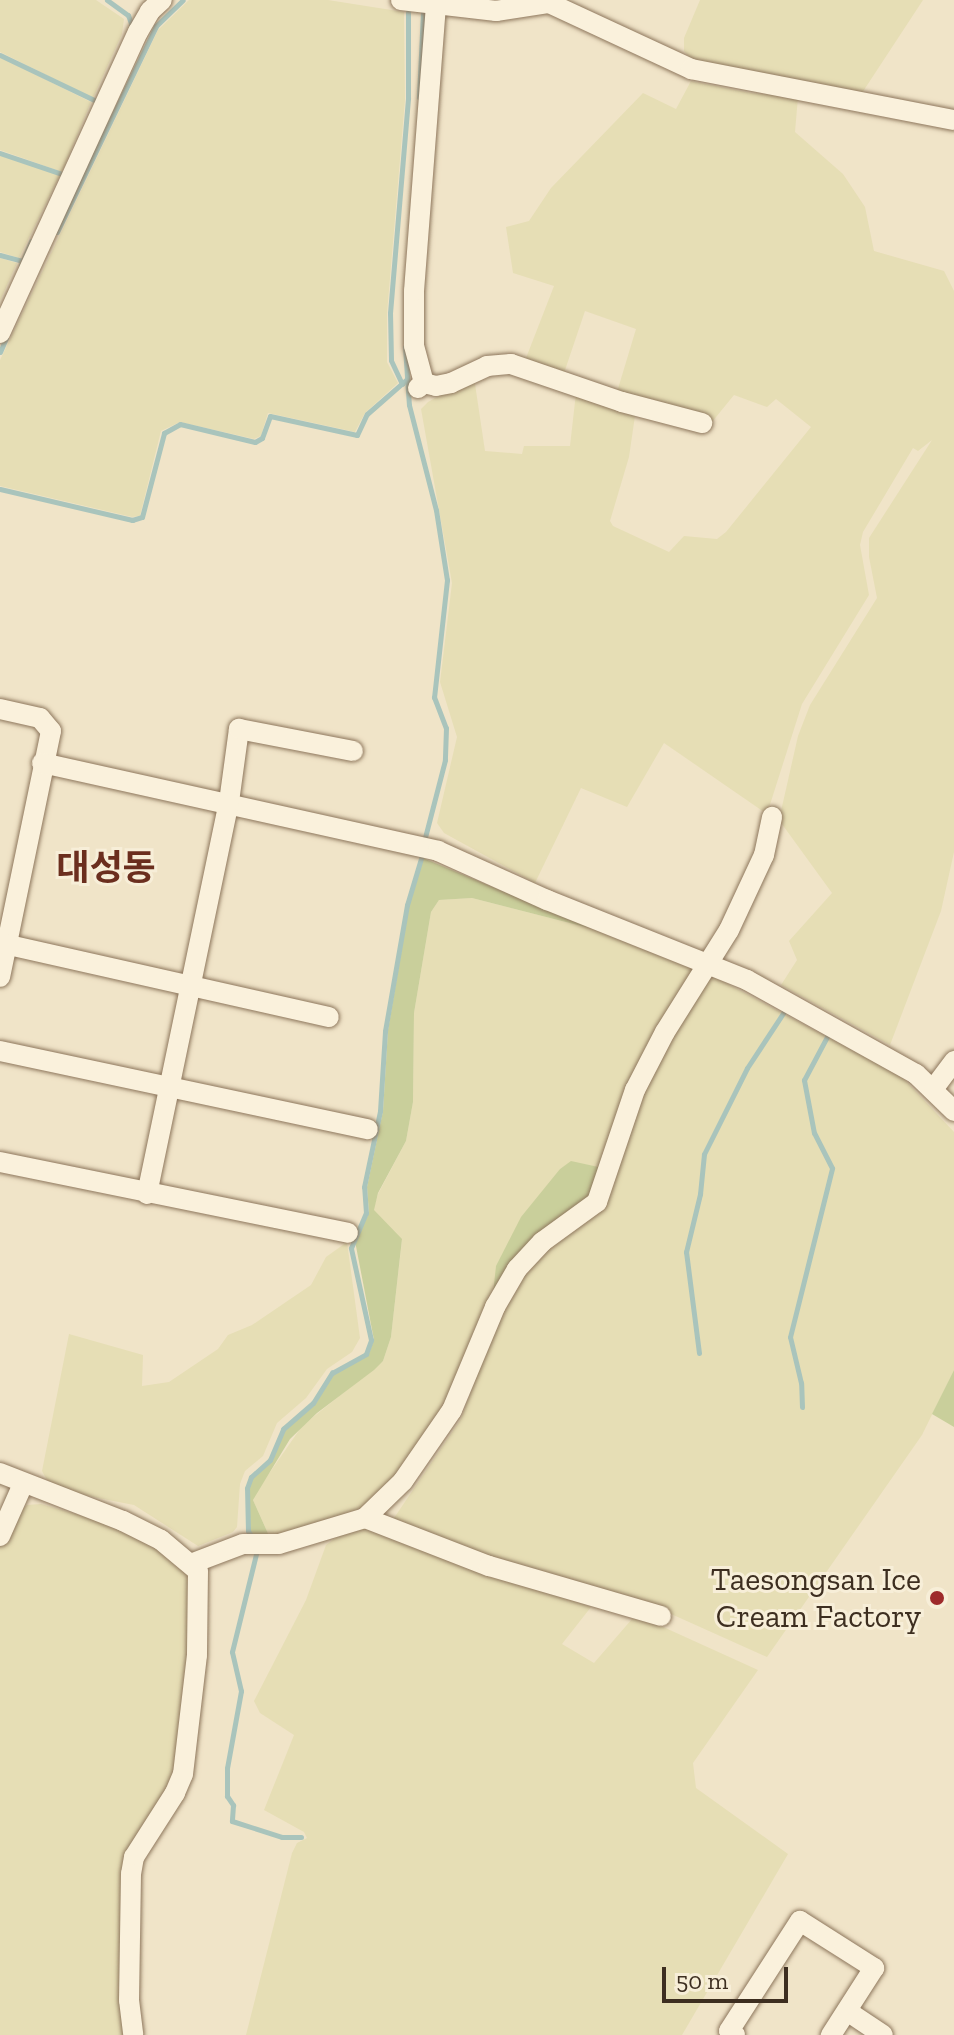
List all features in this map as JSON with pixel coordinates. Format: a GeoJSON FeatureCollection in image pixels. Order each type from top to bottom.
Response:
{"type":"FeatureCollection","features":[{"type":"Feature","properties":{"kind":"street"},"geometry":{"type":"LineString","coordinates":[[0,333],[138,32],[150,11],[162,0]]}},
{"type":"Feature","properties":{"kind":"street"},"geometry":{"type":"LineString","coordinates":[[401,0],[496,11],[549,3],[691,69],[954,120]]}},
{"type":"Feature","properties":{"kind":"street"},"geometry":{"type":"LineString","coordinates":[[436,4],[414,291],[414,345],[421,386],[436,386],[487,366],[511,364],[622,402],[702,423]]}},
{"type":"Feature","properties":{"kind":"street"},"geometry":{"type":"LineString","coordinates":[[0,709],[40,718],[51,731],[4,944],[0,977]]}},
{"type":"Feature","properties":{"kind":"street"},"geometry":{"type":"LineString","coordinates":[[147,1194],[229,802],[239,729],[353,751]]}},
{"type":"Feature","properties":{"kind":"street"},"geometry":{"type":"LineString","coordinates":[[42,763],[229,802],[438,851],[547,900],[747,980],[916,1074],[934,1088],[954,1111]]}},
{"type":"Feature","properties":{"kind":"street"},"geometry":{"type":"LineString","coordinates":[[193,1563],[243,1544],[279,1544],[365,1518],[403,1481],[452,1410],[495,1307],[517,1269],[542,1242],[597,1202],[635,1090],[665,1032],[729,930],[764,855],[772,817]]}},
{"type":"Feature","properties":{"kind":"street"},"geometry":{"type":"LineString","coordinates":[[4,944],[329,1017]]}},
{"type":"Feature","properties":{"kind":"street"},"geometry":{"type":"LineString","coordinates":[[0,1051],[368,1129]]}},
{"type":"Feature","properties":{"kind":"street"},"geometry":{"type":"LineString","coordinates":[[934,1088],[954,1061]]}},
{"type":"Feature","properties":{"kind":"street"},"geometry":{"type":"LineString","coordinates":[[0,1162],[348,1233]]}},
{"type":"Feature","properties":{"kind":"street"},"geometry":{"type":"LineString","coordinates":[[0,1473],[123,1521],[161,1540],[193,1563],[199,1582],[197,1655],[183,1774],[134,1857],[131,1874],[129,2000],[133,2035]]}},
{"type":"Feature","properties":{"kind":"street"},"geometry":{"type":"LineString","coordinates":[[0,1536],[23,1484]]}},
{"type":"Feature","properties":{"kind":"street"},"geometry":{"type":"LineString","coordinates":[[365,1518],[489,1566],[661,1616]]}},
{"type":"Feature","properties":{"kind":"street"},"geometry":{"type":"LineString","coordinates":[[735,2035],[729,2031],[800,1921],[874,1968],[831,2035]]}},
{"type":"Feature","properties":{"kind":"street"},"geometry":{"type":"LineString","coordinates":[[847,2011],[883,2035]]}},
{"type":"Feature","properties":{"kind":"shaded area"},"geometry":{"type":"Polygon","coordinates":[[[0,0],[96,0],[124,19],[122,34],[93,98],[0,52],[0,0]]]}},
{"type":"Feature","properties":{"kind":"shaded area"},"geometry":{"type":"Polygon","coordinates":[[[189,0],[328,0],[404,12],[405,100],[387,314],[387,362],[398,383],[365,413],[355,432],[268,413],[261,436],[254,439],[180,422],[161,431],[140,516],[132,517],[0,486],[0,360],[158,30],[189,0]]]}},
{"type":"Feature","properties":{"kind":"shaded area"},"geometry":{"type":"Polygon","coordinates":[[[700,0],[923,0],[862,93],[691,59],[684,51],[684,38],[700,0]]]}},
{"type":"Feature","properties":{"kind":"shaded area"},"geometry":{"type":"Polygon","coordinates":[[[0,57],[91,102],[62,172],[0,150],[0,57]]]}},
{"type":"Feature","properties":{"kind":"shaded area"},"geometry":{"type":"Polygon","coordinates":[[[691,81],[751,93],[798,97],[795,132],[843,174],[865,207],[874,251],[944,271],[954,291],[954,852],[941,911],[890,1045],[781,985],[797,960],[789,941],[832,893],[779,820],[798,736],[810,705],[877,598],[869,557],[869,538],[932,440],[918,451],[913,448],[863,532],[860,545],[869,595],[802,704],[767,814],[664,743],[627,807],[581,788],[535,883],[444,833],[437,823],[457,737],[440,682],[452,583],[421,409],[470,379],[475,384],[485,451],[522,454],[524,446],[570,446],[576,393],[636,409],[629,457],[610,521],[613,526],[669,552],[684,536],[717,539],[726,532],[811,427],[776,399],[767,407],[734,395],[712,422],[617,392],[636,329],[585,311],[563,376],[526,358],[554,286],[513,273],[506,227],[529,221],[551,188],[643,93],[676,109],[691,81]]]}},
{"type":"Feature","properties":{"kind":"shaded area"},"geometry":{"type":"Polygon","coordinates":[[[0,155],[60,175],[19,258],[0,252],[0,155]]]}},
{"type":"Feature","properties":{"kind":"shaded area"},"geometry":{"type":"Polygon","coordinates":[[[0,258],[17,263],[0,301],[0,258]]]}},
{"type":"Feature","properties":{"kind":"shaded area"},"geometry":{"type":"Polygon","coordinates":[[[472,898],[593,929],[695,970],[603,1168],[571,1162],[560,1169],[492,1303],[472,1356],[400,1480],[362,1514],[270,1538],[253,1500],[257,1491],[302,1426],[383,1361],[391,1337],[402,1240],[373,1210],[406,1141],[413,1102],[414,1013],[431,912],[439,900],[472,898]]]}},
{"type":"Feature","properties":{"kind":"shaded area"},"geometry":{"type":"Polygon","coordinates":[[[709,974],[902,1077],[954,1132],[954,1370],[922,1435],[767,1657],[660,1609],[490,1560],[394,1518],[461,1419],[509,1288],[575,1221],[640,1090],[709,974]]]}},
{"type":"Feature","properties":{"kind":"shaded area"},"geometry":{"type":"Polygon","coordinates":[[[347,1242],[360,1338],[352,1352],[327,1369],[306,1398],[277,1423],[263,1456],[245,1471],[240,1484],[237,1527],[233,1532],[198,1546],[134,1505],[62,1491],[47,1480],[42,1471],[69,1334],[143,1355],[142,1386],[169,1382],[218,1349],[228,1335],[252,1325],[311,1285],[326,1257],[347,1242]]]}},
{"type":"Feature","properties":{"kind":"shaded area"},"geometry":{"type":"Polygon","coordinates":[[[41,1504],[121,1527],[158,1547],[187,1570],[193,1582],[177,1773],[139,1837],[130,2035],[0,2035],[0,1547],[17,1513],[27,1505],[41,1504]]]}},
{"type":"Feature","properties":{"kind":"shaded area"},"geometry":{"type":"Polygon","coordinates":[[[365,1526],[591,1607],[562,1644],[594,1663],[632,1619],[650,1621],[758,1670],[693,1763],[696,1788],[788,1854],[682,2035],[246,2035],[292,1853],[297,1843],[307,1838],[304,1832],[264,1810],[294,1735],[260,1713],[254,1701],[306,1600],[326,1545],[345,1531],[365,1526]]]}},
{"type":"Feature","properties":{"kind":"green space"},"geometry":{"type":"Polygon","coordinates":[[[423,858],[593,929],[472,898],[439,900],[431,912],[414,1013],[413,1102],[406,1141],[378,1193],[374,1210],[402,1239],[391,1337],[383,1361],[317,1413],[290,1439],[253,1500],[270,1538],[257,1541],[249,1530],[249,1488],[253,1478],[272,1461],[285,1430],[315,1405],[333,1375],[368,1356],[374,1340],[355,1241],[369,1213],[367,1187],[383,1111],[388,1030],[409,906],[423,858]]]}},
{"type":"Feature","properties":{"kind":"green space"},"geometry":{"type":"Polygon","coordinates":[[[571,1161],[603,1168],[594,1199],[492,1303],[496,1266],[521,1217],[560,1169],[571,1161]]]}},
{"type":"Feature","properties":{"kind":"green space"},"geometry":{"type":"Polygon","coordinates":[[[954,1370],[954,1427],[932,1414],[954,1370]]]}},
{"type":"Feature","properties":{"kind":"waterway"},"geometry":{"type":"LineString","coordinates":[[107,0],[128,15],[132,26]]}},
{"type":"Feature","properties":{"kind":"waterway"},"geometry":{"type":"LineString","coordinates":[[57,232],[156,26],[183,0]]}},
{"type":"Feature","properties":{"kind":"waterway"},"geometry":{"type":"LineString","coordinates":[[419,97],[423,11]]}},
{"type":"Feature","properties":{"kind":"waterway"},"geometry":{"type":"LineString","coordinates":[[402,384],[391,360],[390,313],[408,98],[408,12]]}},
{"type":"Feature","properties":{"kind":"waterway"},"geometry":{"type":"LineString","coordinates":[[0,55],[98,102]]}},
{"type":"Feature","properties":{"kind":"waterway"},"geometry":{"type":"LineString","coordinates":[[0,153],[65,175]]}},
{"type":"Feature","properties":{"kind":"waterway"},"geometry":{"type":"LineString","coordinates":[[21,265],[31,241]]}},
{"type":"Feature","properties":{"kind":"waterway"},"geometry":{"type":"LineString","coordinates":[[0,255],[22,261]]}},
{"type":"Feature","properties":{"kind":"waterway"},"geometry":{"type":"LineString","coordinates":[[0,352],[6,338]]}},
{"type":"Feature","properties":{"kind":"waterway"},"geometry":{"type":"LineString","coordinates":[[405,347],[409,405],[436,510],[447,580],[434,697],[446,728],[445,760],[424,841]]}},
{"type":"Feature","properties":{"kind":"waterway"},"geometry":{"type":"LineString","coordinates":[[0,489],[132,520],[142,517],[164,433],[180,424],[255,442],[262,438],[270,416],[357,435],[367,414],[407,379]]}},
{"type":"Feature","properties":{"kind":"waterway"},"geometry":{"type":"LineString","coordinates":[[252,1537],[248,1531],[247,1488],[251,1477],[270,1460],[283,1429],[313,1403],[332,1373],[366,1354],[371,1340],[351,1248],[366,1213],[364,1187],[380,1111],[385,1031],[407,905],[422,855]]}},
{"type":"Feature","properties":{"kind":"waterway"},"geometry":{"type":"LineString","coordinates":[[699,1353],[686,1252],[700,1194],[704,1154],[747,1068],[787,1007]]}},
{"type":"Feature","properties":{"kind":"waterway"},"geometry":{"type":"LineString","coordinates":[[802,1407],[801,1383],[790,1337],[832,1168],[814,1133],[804,1080],[830,1031]]}},
{"type":"Feature","properties":{"kind":"waterway"},"geometry":{"type":"LineString","coordinates":[[257,1550],[232,1652],[241,1691],[227,1768],[227,1796],[233,1805],[232,1821],[282,1837],[301,1837]]}},
{"type":"Feature","properties":{"kind":"place","name":"Taesongsan Ice Cream Factory"},"geometry":{"type":"Point","coordinates":[937,1598]}},
{"type":"Feature","properties":{"kind":"district","name":"대성동"},"geometry":{"type":"Point","coordinates":[106,868]}}]}
